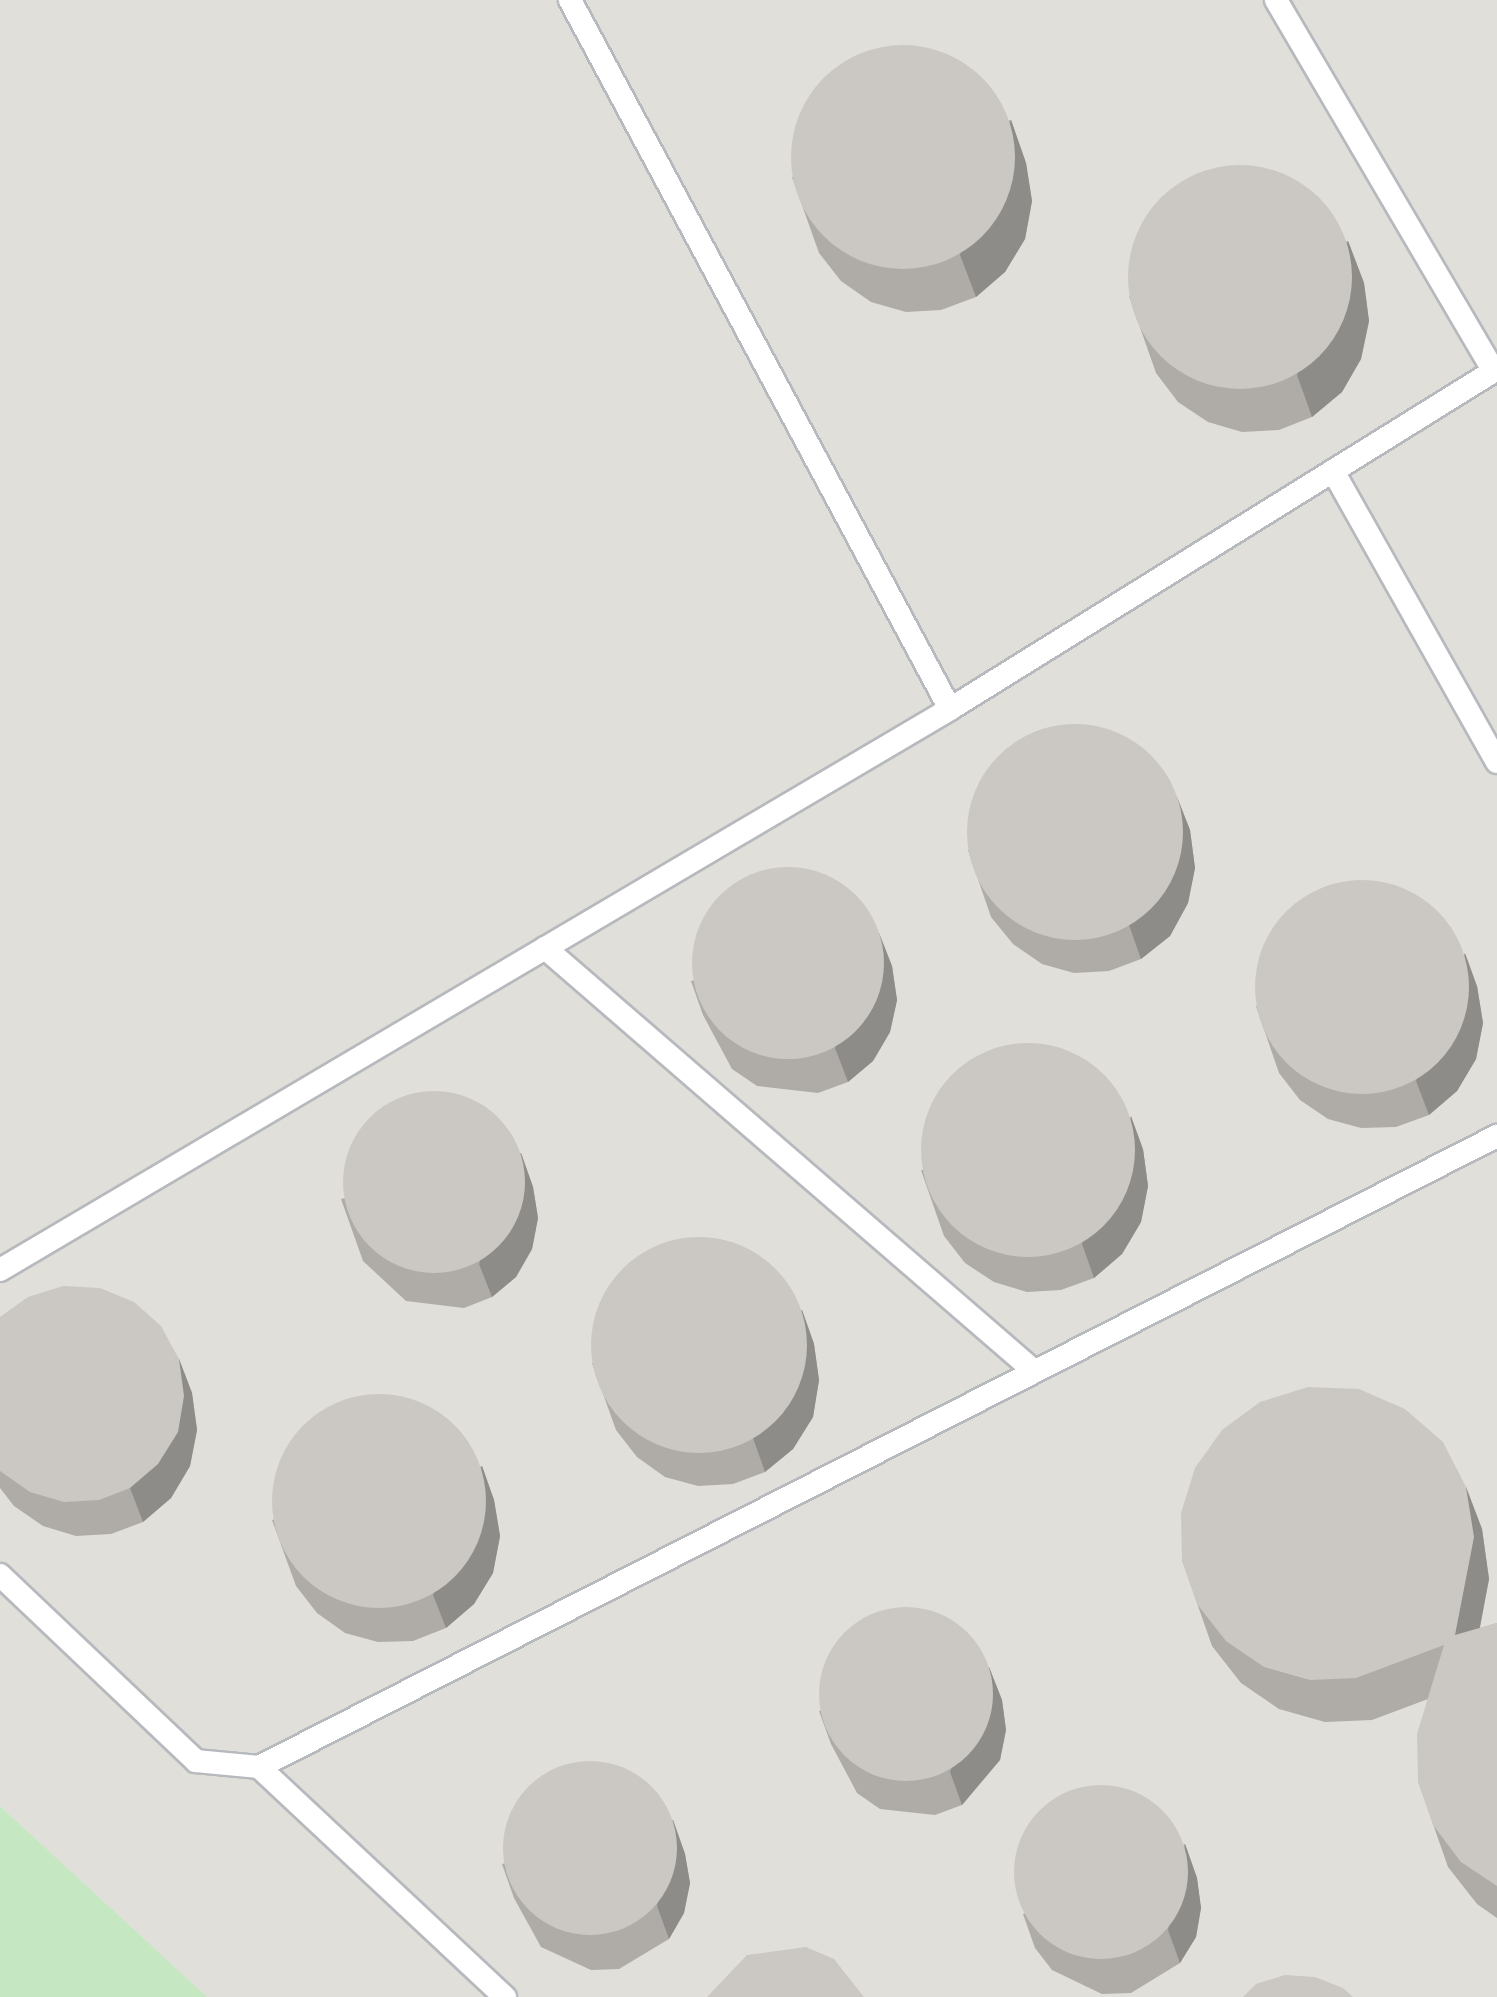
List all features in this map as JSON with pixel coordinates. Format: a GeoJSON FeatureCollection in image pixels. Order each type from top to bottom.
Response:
{"type":"FeatureCollection","features":[{"type":"Feature","properties":{"kind":"lane"},"geometry":{"type":"LineString","coordinates":[[570,0],[950,709]]}},
{"type":"Feature","properties":{"kind":"lane"},"geometry":{"type":"LineString","coordinates":[[0,1270],[950,709],[1496,370],[1276,0]]}},
{"type":"Feature","properties":{"kind":"lane"},"geometry":{"type":"LineString","coordinates":[[1333,471],[1497,762]]}},
{"type":"Feature","properties":{"kind":"lane"},"geometry":{"type":"LineString","coordinates":[[545,948],[1034,1371]]}},
{"type":"Feature","properties":{"kind":"lane"},"geometry":{"type":"LineString","coordinates":[[0,1574],[196,1761],[259,1766],[1497,1136]]}},
{"type":"Feature","properties":{"kind":"lane"},"geometry":{"type":"LineString","coordinates":[[259,1766],[504,1997]]}},
{"type":"Feature","properties":{"kind":"shaded area"},"geometry":{"type":"Polygon","coordinates":[[[0,0],[1497,0],[1497,1997],[206,1997],[0,1806],[0,0]]]}},
{"type":"Feature","properties":{"kind":"green space"},"geometry":{"type":"Polygon","coordinates":[[[0,1806],[207,1997],[0,1997],[0,1806]]]}},
{"type":"Feature","properties":{"kind":"building"},"geometry":{"type":"Polygon","coordinates":[[[903,45],[946,53],[982,78],[1007,114],[1015,157],[1007,200],[982,236],[946,261],[903,269],[860,261],[824,236],[799,200],[791,157],[799,114],[824,78],[860,53],[903,45]]]}},
{"type":"Feature","properties":{"kind":"building"},"geometry":{"type":"Polygon","coordinates":[[[1240,165],[1283,173],[1319,198],[1344,234],[1352,277],[1344,320],[1319,356],[1283,381],[1240,389],[1197,381],[1161,356],[1136,320],[1128,277],[1136,234],[1161,198],[1197,173],[1240,165]]]}},
{"type":"Feature","properties":{"kind":"building"},"geometry":{"type":"Polygon","coordinates":[[[1075,724],[1116,733],[1151,756],[1174,791],[1183,832],[1174,873],[1151,908],[1116,931],[1075,940],[1034,931],[999,908],[976,873],[967,832],[976,791],[999,756],[1034,733],[1075,724]]]}},
{"type":"Feature","properties":{"kind":"building"},"geometry":{"type":"Polygon","coordinates":[[[788,867],[825,874],[856,895],[877,926],[884,963],[877,1000],[856,1031],[825,1052],[788,1059],[751,1052],[720,1031],[699,1000],[692,963],[699,926],[720,895],[751,874],[788,867]]]}},
{"type":"Feature","properties":{"kind":"building"},"geometry":{"type":"Polygon","coordinates":[[[1362,880],[1403,888],[1438,911],[1461,946],[1469,987],[1461,1028],[1438,1063],[1403,1086],[1362,1094],[1321,1086],[1286,1063],[1263,1028],[1255,987],[1263,946],[1286,911],[1321,888],[1362,880]]]}},
{"type":"Feature","properties":{"kind":"building"},"geometry":{"type":"Polygon","coordinates":[[[1028,1043],[1069,1051],[1104,1074],[1127,1109],[1135,1150],[1127,1191],[1104,1226],[1069,1249],[1028,1257],[987,1249],[952,1226],[929,1191],[921,1150],[929,1109],[952,1074],[987,1051],[1028,1043]]]}},
{"type":"Feature","properties":{"kind":"building"},"geometry":{"type":"Polygon","coordinates":[[[434,1091],[469,1098],[499,1117],[518,1147],[525,1182],[518,1217],[499,1247],[469,1266],[434,1273],[399,1266],[369,1247],[350,1217],[343,1182],[350,1147],[369,1117],[399,1098],[434,1091]]]}},
{"type":"Feature","properties":{"kind":"building"},"geometry":{"type":"Polygon","coordinates":[[[699,1237],[740,1246],[775,1269],[798,1304],[807,1345],[798,1386],[775,1421],[740,1444],[699,1453],[658,1444],[623,1421],[600,1386],[591,1345],[600,1304],[623,1269],[658,1246],[699,1237]]]}},
{"type":"Feature","properties":{"kind":"building"},"geometry":{"type":"Polygon","coordinates":[[[63,1286],[100,1288],[134,1302],[161,1326],[179,1359],[184,1396],[178,1432],[158,1464],[130,1488],[99,1500],[64,1502],[30,1492],[0,1471],[0,1317],[28,1297],[63,1286]]]}},
{"type":"Feature","properties":{"kind":"building"},"geometry":{"type":"Polygon","coordinates":[[[1308,1387],[1359,1389],[1405,1409],[1443,1442],[1466,1487],[1474,1537],[1455,1635],[1497,1623],[1497,1886],[1461,1862],[1433,1825],[1418,1781],[1417,1734],[1444,1645],[1356,1678],[1310,1680],[1264,1667],[1226,1641],[1197,1604],[1182,1560],[1181,1513],[1195,1468],[1222,1430],[1260,1402],[1308,1387]]]}},
{"type":"Feature","properties":{"kind":"building"},"geometry":{"type":"Polygon","coordinates":[[[379,1394],[420,1402],[455,1425],[478,1460],[486,1501],[478,1542],[455,1577],[420,1600],[379,1608],[338,1600],[303,1577],[280,1542],[272,1501],[280,1460],[303,1425],[338,1402],[379,1394]]]}},
{"type":"Feature","properties":{"kind":"building"},"geometry":{"type":"Polygon","coordinates":[[[906,1607],[939,1614],[967,1633],[986,1661],[993,1694],[986,1727],[967,1755],[939,1774],[906,1781],[873,1774],[845,1755],[826,1727],[819,1694],[826,1661],[845,1633],[873,1614],[906,1607]]]}},
{"type":"Feature","properties":{"kind":"building"},"geometry":{"type":"Polygon","coordinates":[[[590,1761],[623,1768],[651,1787],[670,1815],[677,1848],[670,1881],[651,1909],[623,1928],[590,1935],[557,1928],[529,1909],[510,1881],[503,1848],[510,1815],[529,1787],[557,1768],[590,1761]]]}},
{"type":"Feature","properties":{"kind":"building"},"geometry":{"type":"Polygon","coordinates":[[[1101,1785],[1134,1792],[1162,1811],[1181,1839],[1188,1872],[1181,1905],[1162,1933],[1134,1952],[1101,1959],[1068,1952],[1040,1933],[1021,1905],[1014,1872],[1021,1839],[1040,1811],[1068,1792],[1101,1785]]]}},
{"type":"Feature","properties":{"kind":"building"},"geometry":{"type":"Polygon","coordinates":[[[806,1947],[834,1959],[864,1997],[707,1997],[747,1955],[806,1947]]]}},
{"type":"Feature","properties":{"kind":"building"},"geometry":{"type":"Polygon","coordinates":[[[1285,1975],[1315,1977],[1343,1988],[1353,1997],[1243,1997],[1256,1984],[1285,1975]]]}}]}
